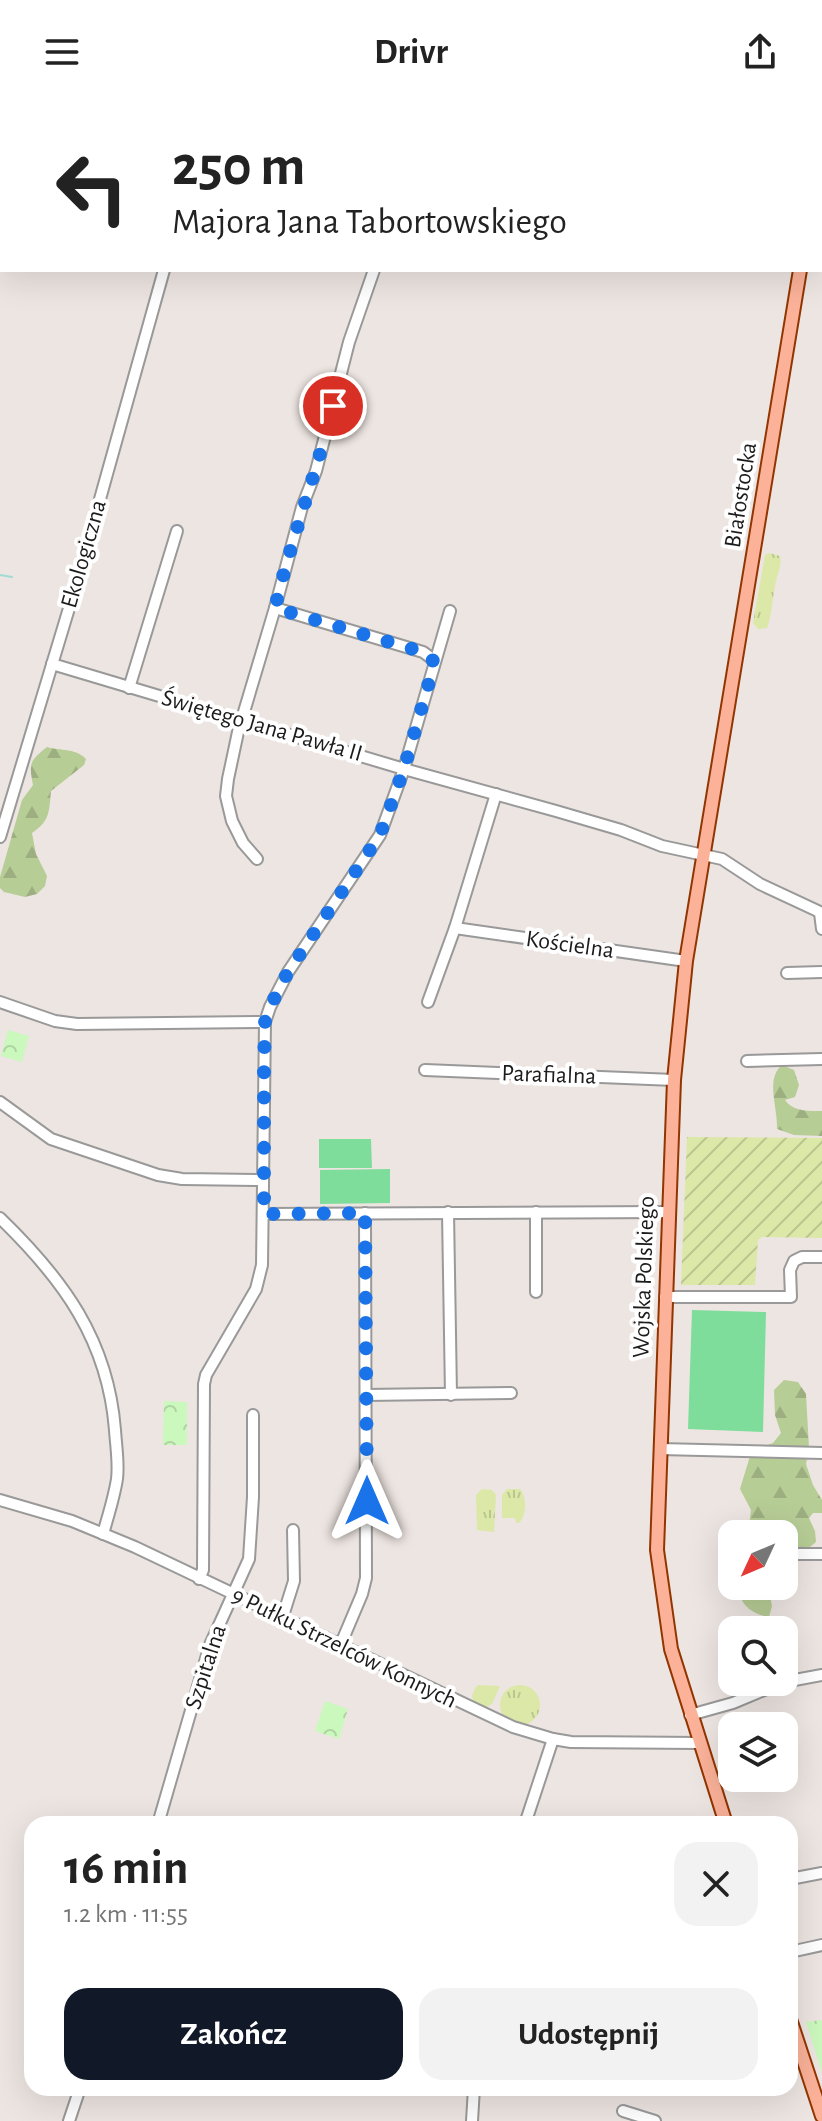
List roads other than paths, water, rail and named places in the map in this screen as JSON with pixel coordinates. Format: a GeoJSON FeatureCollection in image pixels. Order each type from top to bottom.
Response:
{"type":"FeatureCollection","features":[{"type":"Feature","properties":{"kind":"main road","name":"Białostocka"},"geometry":{"type":"LineString","coordinates":[[725,726],[800,272]]}},
{"type":"Feature","properties":{"kind":"main road","name":"Wojska Polskiego"},"geometry":{"type":"LineString","coordinates":[[723,1816],[671,1649],[657,1550],[674,1080],[686,961],[725,726]]}},
{"type":"Feature","properties":{"kind":"main road"},"geometry":{"type":"LineString","coordinates":[[798,2043],[822,2116]]}},
{"type":"Feature","properties":{"kind":"street","name":"Ekologiczna"},"geometry":{"type":"LineString","coordinates":[[0,837],[163,272]]}},
{"type":"Feature","properties":{"kind":"street"},"geometry":{"type":"LineString","coordinates":[[257,859],[235,829],[226,796],[228,779],[302,507],[316,471],[349,342],[373,272]]}},
{"type":"Feature","properties":{"kind":"street"},"geometry":{"type":"LineString","coordinates":[[129,688],[177,531]]}},
{"type":"Feature","properties":{"kind":"street"},"geometry":{"type":"LineString","coordinates":[[275,608],[423,652],[434,660]]}},
{"type":"Feature","properties":{"kind":"street"},"geometry":{"type":"LineString","coordinates":[[199,1579],[203,1570],[204,1384],[206,1375],[259,1282],[263,1255],[265,1022],[288,972],[380,835],[404,769],[450,611]]}},
{"type":"Feature","properties":{"kind":"street","name":"Świętego Jana Pawła II"},"geometry":{"type":"LineString","coordinates":[[52,664],[621,830],[662,846],[729,862],[757,882],[821,913]]}},
{"type":"Feature","properties":{"kind":"street"},"geometry":{"type":"LineString","coordinates":[[428,1002],[455,928],[496,794]]}},
{"type":"Feature","properties":{"kind":"street"},"geometry":{"type":"LineString","coordinates":[[821,913],[822,929]]}},
{"type":"Feature","properties":{"kind":"street","name":"Kościelna"},"geometry":{"type":"LineString","coordinates":[[455,928],[686,961]]}},
{"type":"Feature","properties":{"kind":"street"},"geometry":{"type":"LineString","coordinates":[[787,973],[822,972]]}},
{"type":"Feature","properties":{"kind":"street"},"geometry":{"type":"LineString","coordinates":[[0,1002],[55,1021],[77,1024],[265,1022]]}},
{"type":"Feature","properties":{"kind":"street"},"geometry":{"type":"LineString","coordinates":[[747,1061],[822,1059]]}},
{"type":"Feature","properties":{"kind":"street","name":"Parafialna"},"geometry":{"type":"LineString","coordinates":[[425,1070],[674,1080]]}},
{"type":"Feature","properties":{"kind":"street"},"geometry":{"type":"LineString","coordinates":[[0,1102],[51,1139],[158,1175],[182,1179],[263,1180]]}},
{"type":"Feature","properties":{"kind":"street"},"geometry":{"type":"LineString","coordinates":[[448,1212],[451,1395]]}},
{"type":"Feature","properties":{"kind":"street"},"geometry":{"type":"LineString","coordinates":[[536,1212],[536,1292]]}},
{"type":"Feature","properties":{"kind":"street"},"geometry":{"type":"LineString","coordinates":[[264,1214],[668,1212]]}},
{"type":"Feature","properties":{"kind":"street"},"geometry":{"type":"LineString","coordinates":[[340,1646],[366,1578],[365,1213]]}},
{"type":"Feature","properties":{"kind":"street"},"geometry":{"type":"LineString","coordinates":[[0,1218],[42,1261],[71,1299],[91,1334],[110,1384],[117,1473],[103,1534]]}},
{"type":"Feature","properties":{"kind":"street"},"geometry":{"type":"LineString","coordinates":[[665,1297],[791,1297],[790,1270],[794,1261],[802,1257],[822,1257]]}},
{"type":"Feature","properties":{"kind":"street"},"geometry":{"type":"LineString","coordinates":[[366,1395],[511,1393]]}},
{"type":"Feature","properties":{"kind":"street","name":"Szpitalna"},"geometry":{"type":"LineString","coordinates":[[162,1816],[210,1645],[250,1554],[253,1415]]}},
{"type":"Feature","properties":{"kind":"street"},"geometry":{"type":"LineString","coordinates":[[660,1449],[822,1453]]}},
{"type":"Feature","properties":{"kind":"street","name":"9 Pułku Strzelców Konnych"},"geometry":{"type":"LineString","coordinates":[[0,1500],[72,1521],[103,1534],[490,1718],[553,1739],[699,1743]]}},
{"type":"Feature","properties":{"kind":"street"},"geometry":{"type":"LineString","coordinates":[[282,1619],[294,1581],[293,1530]]}},
{"type":"Feature","properties":{"kind":"street"},"geometry":{"type":"LineString","coordinates":[[798,1554],[822,1554]]}},
{"type":"Feature","properties":{"kind":"street"},"geometry":{"type":"LineString","coordinates":[[798,1679],[822,1675]]}},
{"type":"Feature","properties":{"kind":"street"},"geometry":{"type":"LineString","coordinates":[[690,1715],[750,1696]]}},
{"type":"Feature","properties":{"kind":"street"},"geometry":{"type":"LineString","coordinates":[[528,1816],[553,1739]]}},
{"type":"Feature","properties":{"kind":"street"},"geometry":{"type":"LineString","coordinates":[[798,1878],[822,1873]]}},
{"type":"Feature","properties":{"kind":"street"},"geometry":{"type":"LineString","coordinates":[[798,1950],[822,1945]]}},
{"type":"Feature","properties":{"kind":"street"},"geometry":{"type":"LineString","coordinates":[[69,2121],[77,2096]]}},
{"type":"Feature","properties":{"kind":"street"},"geometry":{"type":"LineString","coordinates":[[472,2121],[474,2096]]}},
{"type":"Feature","properties":{"kind":"street"},"geometry":{"type":"LineString","coordinates":[[623,2111],[655,2121]]}},
{"type":"Feature","properties":{"kind":"waterway"},"geometry":{"type":"LineString","coordinates":[[0,575],[12,577]]}}]}
